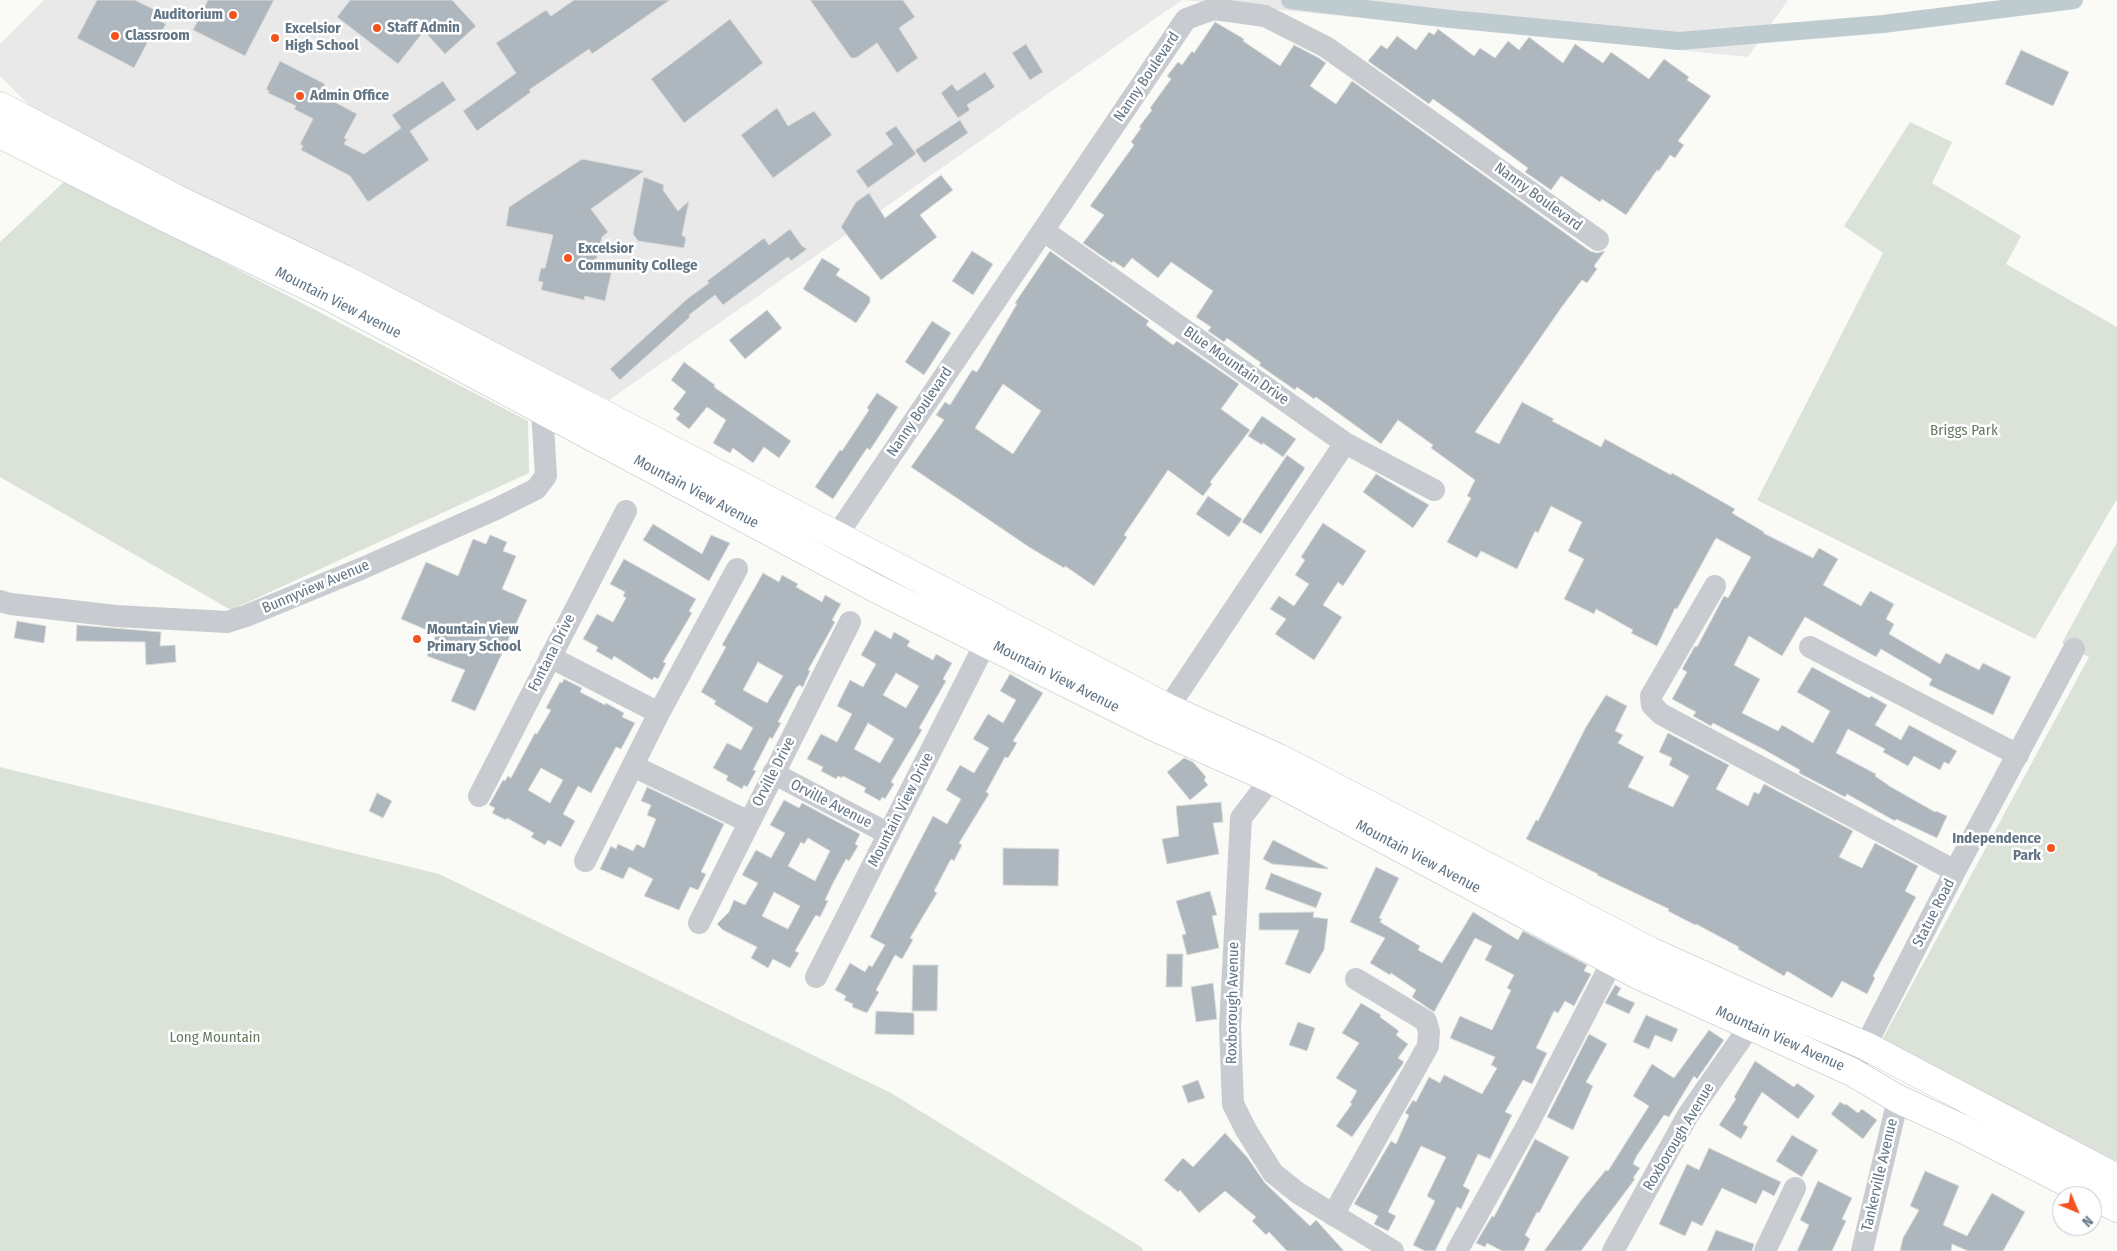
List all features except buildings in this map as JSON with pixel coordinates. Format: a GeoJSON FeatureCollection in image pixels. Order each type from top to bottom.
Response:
{"type":"FeatureCollection","features":[{"type":"Feature","properties":{"kind":"main road"},"geometry":{"type":"LineString","coordinates":[[0,95],[32,123]]}},
{"type":"Feature","properties":{"kind":"main road","name":"Mountain View Avenue"},"geometry":{"type":"LineString","coordinates":[[0,106],[175,198],[344,279],[838,535],[1135,703],[1156,728],[1271,779],[1638,974],[1852,1072],[1898,1099],[1963,1129],[2117,1208]]}},
{"type":"Feature","properties":{"kind":"main road","name":"Mountain View Avenue"},"geometry":{"type":"LineString","coordinates":[[0,134],[172,221],[328,296],[891,595],[986,642],[1135,703],[1168,708],[1279,758],[1650,950],[1763,1002],[1866,1046],[2117,1178]]}},
{"type":"Feature","properties":{"kind":"main road"},"geometry":{"type":"LineString","coordinates":[[891,595],[900,569]]}},
{"type":"Feature","properties":{"kind":"main road"},"geometry":{"type":"LineString","coordinates":[[1638,974],[1650,950]]}},
{"type":"Feature","properties":{"kind":"main road"},"geometry":{"type":"LineString","coordinates":[[1963,1129],[1970,1102]]}},
{"type":"Feature","properties":{"kind":"street","name":"Nanny Boulevard"},"geometry":{"type":"LineString","coordinates":[[838,535],[1186,19],[1214,8],[1265,16],[1326,47],[1598,240]]}},
{"type":"Feature","properties":{"kind":"street","name":"Blue Mountain Drive"},"geometry":{"type":"LineString","coordinates":[[1044,231],[1345,443],[1434,490]]}},
{"type":"Feature","properties":{"kind":"street","name":"Bunnyview Avenue"},"geometry":{"type":"LineString","coordinates":[[0,601],[11,604],[116,616],[227,622],[246,616],[390,556],[536,489],[546,476],[542,410]]}},
{"type":"Feature","properties":{"kind":"street"},"geometry":{"type":"LineString","coordinates":[[1168,708],[1345,443]]}},
{"type":"Feature","properties":{"kind":"street","name":"Fontana Drive"},"geometry":{"type":"LineString","coordinates":[[479,796],[626,511]]}},
{"type":"Feature","properties":{"kind":"street"},"geometry":{"type":"LineString","coordinates":[[585,861],[659,713],[737,570]]}},
{"type":"Feature","properties":{"kind":"street"},"geometry":{"type":"LineString","coordinates":[[1715,586],[1651,696],[1652,705],[1661,714],[1955,871]]}},
{"type":"Feature","properties":{"kind":"street","name":"Orville Drive"},"geometry":{"type":"LineString","coordinates":[[699,923],[850,622]]}},
{"type":"Feature","properties":{"kind":"street","name":"Mountain View Drive"},"geometry":{"type":"LineString","coordinates":[[816,977],[986,642]]}},
{"type":"Feature","properties":{"kind":"street"},"geometry":{"type":"LineString","coordinates":[[1810,648],[2018,755]]}},
{"type":"Feature","properties":{"kind":"street","name":"Statue Road"},"geometry":{"type":"LineString","coordinates":[[1852,1072],[1955,871],[2074,649]]}},
{"type":"Feature","properties":{"kind":"street"},"geometry":{"type":"LineString","coordinates":[[550,657],[659,713]]}},
{"type":"Feature","properties":{"kind":"street"},"geometry":{"type":"LineString","coordinates":[[633,766],[749,822]]}},
{"type":"Feature","properties":{"kind":"street","name":"Orville Avenue"},"geometry":{"type":"LineString","coordinates":[[773,774],[888,834]]}},
{"type":"Feature","properties":{"kind":"street","name":"Roxborough Avenue"},"geometry":{"type":"LineString","coordinates":[[1271,779],[1241,818],[1230,1027],[1234,1104],[1246,1130],[1272,1173],[1298,1193],[1392,1251]]}},
{"type":"Feature","properties":{"kind":"street"},"geometry":{"type":"LineString","coordinates":[[1457,1251],[1528,1124],[1613,960]]}},
{"type":"Feature","properties":{"kind":"street"},"geometry":{"type":"LineString","coordinates":[[1333,1215],[1428,1046],[1429,1032],[1426,1021],[1356,979]]}},
{"type":"Feature","properties":{"kind":"street","name":"Roxborough Avenue"},"geometry":{"type":"LineString","coordinates":[[1613,1251],[1688,1115],[1750,1026]]}},
{"type":"Feature","properties":{"kind":"street","name":"Tankerville Avenue"},"geometry":{"type":"LineString","coordinates":[[1862,1251],[1898,1099]]}},
{"type":"Feature","properties":{"kind":"street"},"geometry":{"type":"LineString","coordinates":[[1765,1251],[1795,1188]]}},
{"type":"Feature","properties":{"kind":"shaded area","name":"Excelsior Community College"},"geometry":{"type":"Polygon","coordinates":[[[44,0],[1182,0],[609,400],[39,115],[0,76],[0,44],[44,0]]]}},
{"type":"Feature","properties":{"kind":"shaded area"},"geometry":{"type":"Polygon","coordinates":[[[1182,0],[1788,0],[1748,57],[1182,0]]]}},
{"type":"Feature","properties":{"kind":"green space","name":"Briggs Park"},"geometry":{"type":"Polygon","coordinates":[[[1910,122],[1952,142],[1932,183],[2021,236],[2006,264],[2117,327],[2117,499],[2035,639],[1757,500],[1883,253],[1844,226],[1910,122]]]}},
{"type":"Feature","properties":{"kind":"green space"},"geometry":{"type":"Polygon","coordinates":[[[66,180],[528,421],[529,473],[231,610],[0,477],[0,242],[66,180]]]}},
{"type":"Feature","properties":{"kind":"green space","name":"Independence Park"},"geometry":{"type":"Polygon","coordinates":[[[2117,542],[2117,1161],[1882,1040],[2089,657],[2062,643],[2117,542]]]}},
{"type":"Feature","properties":{"kind":"green space","name":"Long Mountain"},"geometry":{"type":"Polygon","coordinates":[[[0,767],[439,874],[891,1093],[1141,1247],[1143,1251],[0,1251],[0,767]]]}},
{"type":"Feature","properties":{"kind":"waterway"},"geometry":{"type":"LineString","coordinates":[[1290,0],[1450,19],[1679,41],[1883,24],[2074,0]]}},
{"type":"Feature","properties":{"kind":"place","name":"Auditorium"},"geometry":{"type":"Point","coordinates":[233,15]}},
{"type":"Feature","properties":{"kind":"place","name":"Staff Admin"},"geometry":{"type":"Point","coordinates":[377,28]}},
{"type":"Feature","properties":{"kind":"place","name":"Classroom"},"geometry":{"type":"Point","coordinates":[115,36]}},
{"type":"Feature","properties":{"kind":"place","name":"Excelsior High School"},"geometry":{"type":"Point","coordinates":[275,38]}},
{"type":"Feature","properties":{"kind":"place","name":"Admin Office"},"geometry":{"type":"Point","coordinates":[300,96]}},
{"type":"Feature","properties":{"kind":"place","name":"Excelsior Community College"},"geometry":{"type":"Point","coordinates":[568,258]}},
{"type":"Feature","properties":{"kind":"place","name":"Mountain View Primary School"},"geometry":{"type":"Point","coordinates":[417,639]}},
{"type":"Feature","properties":{"kind":"place","name":"Independence Park"},"geometry":{"type":"Point","coordinates":[2051,848]}}]}
